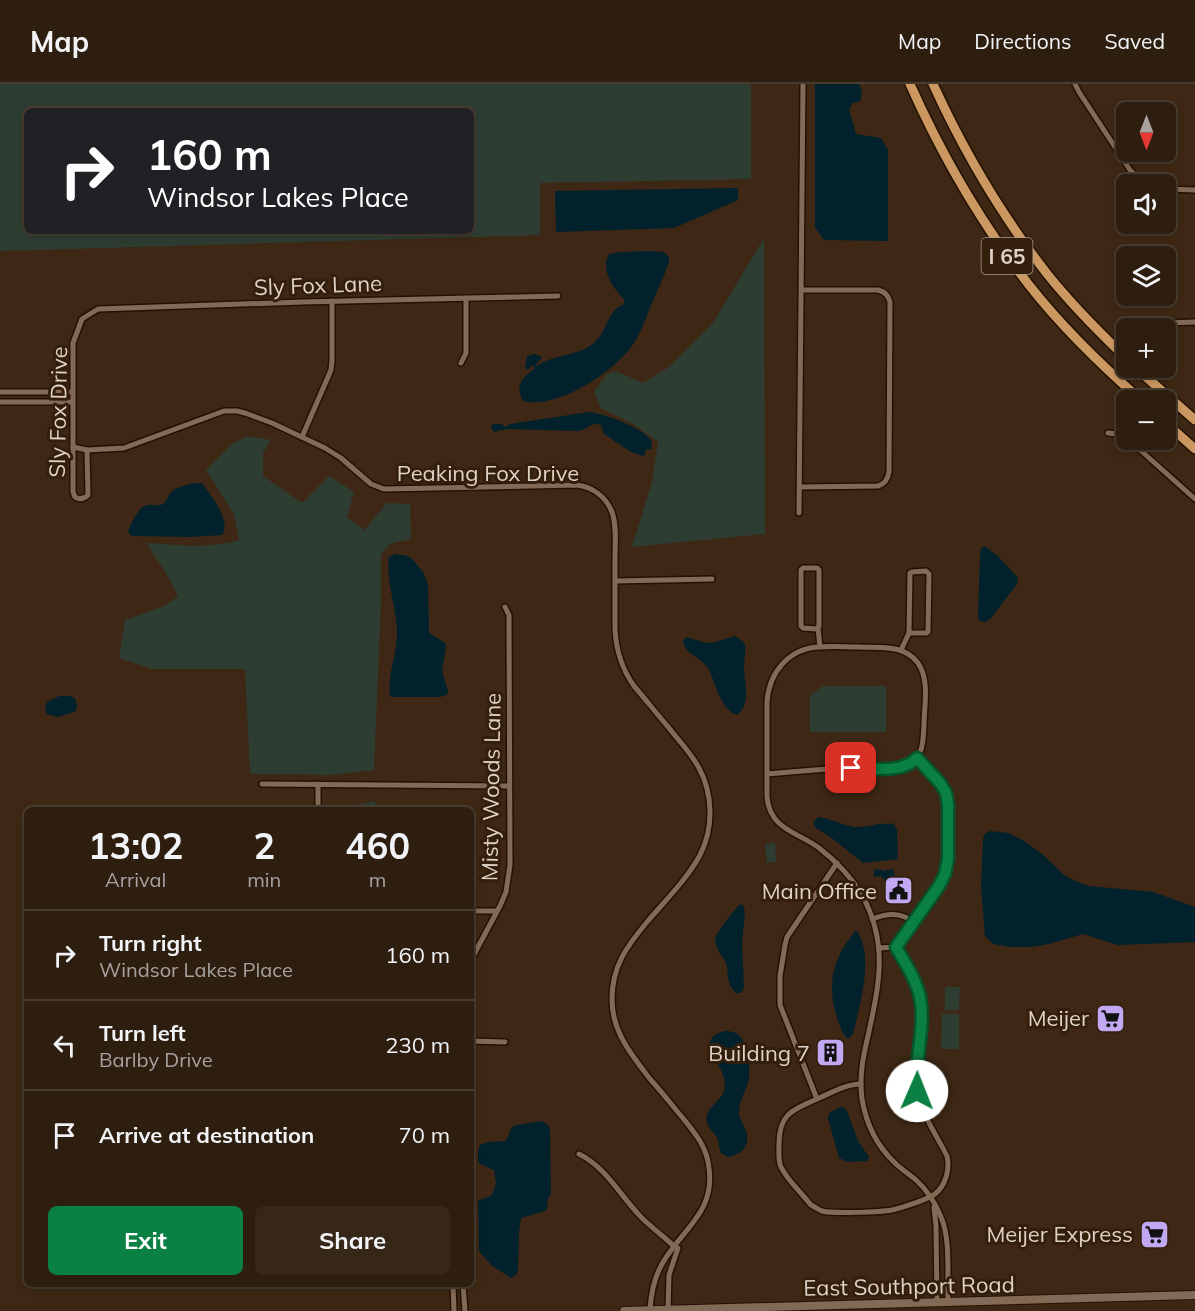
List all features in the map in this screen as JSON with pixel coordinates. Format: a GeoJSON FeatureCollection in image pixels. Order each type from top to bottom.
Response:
{"type":"FeatureCollection","features":[{"type":"Feature","properties":{"kind":"highway","name":"I 65"},"geometry":{"type":"LineString","coordinates":[[910,84],[929,128],[957,180],[1001,249],[1060,322],[1129,390]]}},
{"type":"Feature","properties":{"kind":"highway","name":"I 65"},"geometry":{"type":"LineString","coordinates":[[933,84],[976,170],[1020,238],[1077,309],[1116,348]]}},
{"type":"Feature","properties":{"kind":"highway"},"geometry":{"type":"LineString","coordinates":[[1147,378],[1195,420]]}},
{"type":"Feature","properties":{"kind":"highway"},"geometry":{"type":"LineString","coordinates":[[1176,432],[1195,449]]}},
{"type":"Feature","properties":{"kind":"main road","name":"East Southport Road"},"geometry":{"type":"LineString","coordinates":[[624,1311],[1195,1295]]}},
{"type":"Feature","properties":{"kind":"street"},"geometry":{"type":"LineString","coordinates":[[799,513],[803,84]]}},
{"type":"Feature","properties":{"kind":"street"},"geometry":{"type":"LineString","coordinates":[[1075,84],[1135,174]]}},
{"type":"Feature","properties":{"kind":"street"},"geometry":{"type":"LineString","coordinates":[[1176,189],[1195,190]]}},
{"type":"Feature","properties":{"kind":"street"},"geometry":{"type":"LineString","coordinates":[[800,487],[878,486],[886,481],[889,472],[889,297],[883,291],[878,290],[802,290]]}},
{"type":"Feature","properties":{"kind":"street","name":"Sly Fox Lane"},"geometry":{"type":"LineString","coordinates":[[82,320],[98,309],[558,296]]}},
{"type":"Feature","properties":{"kind":"street"},"geometry":{"type":"LineString","coordinates":[[461,363],[466,353],[466,298]]}},
{"type":"Feature","properties":{"kind":"street"},"geometry":{"type":"LineString","coordinates":[[302,437],[331,370],[332,301]]}},
{"type":"Feature","properties":{"kind":"street","name":"Sly Fox Drive"},"geometry":{"type":"LineString","coordinates":[[82,320],[74,343],[72,402],[73,492],[78,499],[83,499],[88,495],[87,450]]}},
{"type":"Feature","properties":{"kind":"street"},"geometry":{"type":"LineString","coordinates":[[1176,323],[1195,322]]}},
{"type":"Feature","properties":{"kind":"street"},"geometry":{"type":"LineString","coordinates":[[0,392],[73,392]]}},
{"type":"Feature","properties":{"kind":"street"},"geometry":{"type":"LineString","coordinates":[[0,402],[72,402]]}},
{"type":"Feature","properties":{"kind":"street","name":"Peaking Fox Drive"},"geometry":{"type":"LineString","coordinates":[[73,447],[87,450],[124,448],[224,411],[237,411],[272,423],[325,448],[341,458],[371,484],[384,489],[577,485],[587,487],[601,496],[612,513],[615,534],[617,652],[634,686],[695,761],[705,781],[710,805],[708,832],[701,854],[692,869],[625,950],[616,971],[612,989],[615,1021],[626,1047],[697,1136],[707,1157],[710,1174],[708,1194],[700,1214],[676,1247]]}},
{"type":"Feature","properties":{"kind":"street"},"geometry":{"type":"LineString","coordinates":[[1108,433],[1116,435]]}},
{"type":"Feature","properties":{"kind":"street"},"geometry":{"type":"LineString","coordinates":[[1140,450],[1195,498]]}},
{"type":"Feature","properties":{"kind":"street"},"geometry":{"type":"LineString","coordinates":[[818,628],[801,627],[801,570],[803,568],[819,570],[820,647]]}},
{"type":"Feature","properties":{"kind":"street"},"geometry":{"type":"LineString","coordinates":[[901,650],[909,633],[910,573],[926,571],[928,573],[928,632],[909,633]]}},
{"type":"Feature","properties":{"kind":"street"},"geometry":{"type":"LineString","coordinates":[[615,581],[712,579]]}},
{"type":"Feature","properties":{"kind":"street","name":"Misty Woods Lane"},"geometry":{"type":"LineString","coordinates":[[474,954],[506,892],[510,865],[509,615],[505,607]]}},
{"type":"Feature","properties":{"kind":"street"},"geometry":{"type":"LineString","coordinates":[[768,774],[851,768],[897,769],[913,762],[923,745],[925,683],[918,664],[912,657],[893,648],[820,647],[805,649],[784,661],[773,677],[768,691],[768,774],[768,804],[777,822],[821,849],[837,863],[859,891],[872,919],[879,948],[879,982],[862,1063],[861,1084],[866,1115],[880,1146],[897,1165],[921,1185],[942,1219],[946,1235],[948,1303]]}},
{"type":"Feature","properties":{"kind":"street"},"geometry":{"type":"LineString","coordinates":[[896,947],[942,881],[947,868],[948,804],[946,793],[917,758]]}},
{"type":"Feature","properties":{"kind":"street"},"geometry":{"type":"LineString","coordinates":[[262,784],[509,786]]}},
{"type":"Feature","properties":{"kind":"street"},"geometry":{"type":"LineString","coordinates":[[318,784],[318,807]]}},
{"type":"Feature","properties":{"kind":"street"},"geometry":{"type":"LineString","coordinates":[[817,1099],[780,1008],[780,976],[787,938],[837,863]]}},
{"type":"Feature","properties":{"kind":"street"},"geometry":{"type":"LineString","coordinates":[[474,911],[497,911]]}},
{"type":"Feature","properties":{"kind":"street"},"geometry":{"type":"LineString","coordinates":[[872,919],[900,915],[914,922]]}},
{"type":"Feature","properties":{"kind":"street"},"geometry":{"type":"LineString","coordinates":[[879,948],[896,947]]}},
{"type":"Feature","properties":{"kind":"street"},"geometry":{"type":"LineString","coordinates":[[861,1084],[850,1085],[795,1108],[784,1119],[780,1131],[779,1160],[783,1170],[809,1203],[818,1209],[831,1212],[889,1211],[930,1197],[943,1183],[947,1174],[948,1162],[921,1107],[918,1095],[916,1077],[922,1021],[921,1003],[915,982],[896,947]]}},
{"type":"Feature","properties":{"kind":"street"},"geometry":{"type":"LineString","coordinates":[[474,1041],[505,1042]]}},
{"type":"Feature","properties":{"kind":"street"},"geometry":{"type":"LineString","coordinates":[[579,1154],[601,1169],[641,1217],[676,1247]]}},
{"type":"Feature","properties":{"kind":"street"},"geometry":{"type":"LineString","coordinates":[[930,1197],[936,1226],[937,1303]]}},
{"type":"Feature","properties":{"kind":"street"},"geometry":{"type":"LineString","coordinates":[[669,1310],[669,1275],[676,1247]]}},
{"type":"Feature","properties":{"kind":"street"},"geometry":{"type":"LineString","coordinates":[[650,1310],[657,1276],[664,1260],[676,1247]]}},
{"type":"Feature","properties":{"kind":"street"},"geometry":{"type":"LineString","coordinates":[[453,1287],[454,1311]]}},
{"type":"Feature","properties":{"kind":"street"},"geometry":{"type":"LineString","coordinates":[[464,1287],[465,1311]]}},
{"type":"Feature","properties":{"kind":"green space"},"geometry":{"type":"Polygon","coordinates":[[[0,84],[751,84],[751,179],[540,183],[540,235],[0,251],[0,84]]]}},
{"type":"Feature","properties":{"kind":"green space"},"geometry":{"type":"Polygon","coordinates":[[[764,238],[765,534],[632,547],[652,482],[658,442],[635,425],[601,408],[594,392],[607,374],[616,371],[643,383],[669,367],[713,323],[764,238]]]}},
{"type":"Feature","properties":{"kind":"green space"},"geometry":{"type":"Polygon","coordinates":[[[247,436],[271,440],[263,453],[263,476],[302,503],[329,476],[354,492],[347,517],[364,530],[387,503],[410,504],[411,539],[390,544],[381,555],[374,770],[331,775],[250,774],[245,669],[153,669],[119,658],[125,620],[165,606],[178,596],[146,543],[205,545],[239,540],[234,514],[206,470],[231,445],[247,436]]]}},
{"type":"Feature","properties":{"kind":"green space"},"geometry":{"type":"Polygon","coordinates":[[[823,686],[886,686],[886,732],[810,732],[810,696],[823,686]]]}},
{"type":"Feature","properties":{"kind":"green space"},"geometry":{"type":"Polygon","coordinates":[[[373,801],[378,807],[349,807],[373,801]]]}},
{"type":"Feature","properties":{"kind":"green space"},"geometry":{"type":"Polygon","coordinates":[[[775,843],[776,862],[767,863],[765,844],[775,843]]]}},
{"type":"Feature","properties":{"kind":"green space"},"geometry":{"type":"Polygon","coordinates":[[[945,987],[960,987],[959,1010],[945,1010],[945,987]]]}},
{"type":"Feature","properties":{"kind":"green space"},"geometry":{"type":"Polygon","coordinates":[[[942,1014],[959,1014],[959,1049],[941,1049],[942,1014]]]}},
{"type":"Feature","properties":{"kind":"water"},"geometry":{"type":"Polygon","coordinates":[[[815,84],[859,84],[862,92],[860,101],[853,103],[849,109],[856,134],[881,138],[888,150],[888,241],[824,240],[815,228],[815,84]]]}},
{"type":"Feature","properties":{"kind":"water"},"geometry":{"type":"Polygon","coordinates":[[[738,188],[738,200],[674,228],[556,232],[555,191],[738,188]]]}},
{"type":"Feature","properties":{"kind":"water"},"geometry":{"type":"Polygon","coordinates":[[[664,252],[669,257],[669,262],[641,330],[625,354],[600,376],[568,394],[552,400],[523,401],[519,390],[521,382],[535,368],[533,365],[528,370],[525,368],[527,356],[535,354],[542,357],[536,364],[537,366],[589,347],[598,338],[613,312],[624,304],[624,299],[612,284],[607,272],[609,254],[664,252]]]}},
{"type":"Feature","properties":{"kind":"water"},"geometry":{"type":"Polygon","coordinates":[[[589,412],[612,418],[639,430],[651,440],[651,449],[645,450],[643,456],[631,452],[604,434],[601,425],[598,424],[579,431],[505,429],[494,432],[491,427],[493,424],[502,424],[505,427],[510,424],[589,412]]]}},
{"type":"Feature","properties":{"kind":"water"},"geometry":{"type":"Polygon","coordinates":[[[202,483],[215,501],[224,523],[222,535],[131,536],[128,531],[141,508],[148,505],[161,505],[174,490],[202,483]]]}},
{"type":"Feature","properties":{"kind":"water"},"geometry":{"type":"Polygon","coordinates":[[[984,546],[998,556],[1018,578],[1017,584],[986,622],[979,621],[978,616],[980,556],[981,548],[984,546]]]}},
{"type":"Feature","properties":{"kind":"water"},"geometry":{"type":"Polygon","coordinates":[[[396,554],[408,556],[413,560],[423,572],[428,585],[429,632],[445,643],[446,647],[442,671],[447,695],[440,697],[390,696],[389,688],[397,630],[388,559],[396,554]]]}},
{"type":"Feature","properties":{"kind":"water"},"geometry":{"type":"Polygon","coordinates":[[[735,636],[744,642],[745,648],[746,699],[742,710],[737,715],[726,707],[719,696],[709,670],[703,662],[687,650],[683,642],[686,637],[707,643],[735,636]]]}},
{"type":"Feature","properties":{"kind":"water"},"geometry":{"type":"Polygon","coordinates":[[[59,696],[75,698],[76,711],[59,717],[47,714],[45,710],[47,702],[59,696]]]}},
{"type":"Feature","properties":{"kind":"water"},"geometry":{"type":"Polygon","coordinates":[[[820,817],[854,827],[894,824],[897,830],[898,859],[863,863],[816,828],[813,823],[820,817]]]}},
{"type":"Feature","properties":{"kind":"water"},"geometry":{"type":"Polygon","coordinates":[[[990,831],[1008,833],[1023,840],[1063,874],[1075,881],[1089,886],[1153,892],[1195,907],[1195,942],[1118,945],[1083,934],[1031,947],[993,944],[985,936],[981,886],[983,839],[990,831]]]}},
{"type":"Feature","properties":{"kind":"water"},"geometry":{"type":"Polygon","coordinates":[[[893,869],[895,876],[885,880],[880,876],[874,877],[874,870],[884,871],[893,869]]]}},
{"type":"Feature","properties":{"kind":"water"},"geometry":{"type":"Polygon","coordinates":[[[739,905],[743,905],[745,912],[742,944],[744,987],[741,993],[736,993],[730,984],[725,960],[715,940],[721,928],[739,905]]]}},
{"type":"Feature","properties":{"kind":"water"},"geometry":{"type":"Polygon","coordinates":[[[856,930],[865,952],[865,966],[860,1006],[853,1034],[848,1039],[837,1018],[832,982],[837,961],[856,930]]]}},
{"type":"Feature","properties":{"kind":"water"},"geometry":{"type":"Polygon","coordinates":[[[724,1031],[740,1036],[747,1054],[749,1069],[748,1082],[739,1109],[740,1118],[747,1133],[747,1141],[741,1152],[728,1157],[721,1153],[718,1139],[707,1123],[708,1112],[722,1096],[725,1086],[721,1070],[708,1046],[714,1036],[724,1031]]]}},
{"type":"Feature","properties":{"kind":"water"},"geometry":{"type":"Polygon","coordinates":[[[840,1107],[847,1111],[858,1141],[869,1157],[867,1161],[847,1162],[839,1158],[828,1118],[830,1112],[840,1107]]]}},
{"type":"Feature","properties":{"kind":"water"},"geometry":{"type":"Polygon","coordinates":[[[542,1121],[548,1125],[550,1130],[551,1195],[545,1211],[521,1218],[518,1270],[511,1278],[491,1265],[479,1251],[478,1201],[492,1195],[496,1184],[494,1170],[478,1162],[478,1151],[480,1145],[506,1141],[512,1127],[542,1121]]]}},
{"type":"Feature","properties":{"kind":"place","name":"Main Office"},"geometry":{"type":"Point","coordinates":[898,891]}},
{"type":"Feature","properties":{"kind":"place","name":"Meijer"},"geometry":{"type":"Point","coordinates":[1110,1018]}},
{"type":"Feature","properties":{"kind":"place","name":"Building 7"},"geometry":{"type":"Point","coordinates":[831,1053]}},
{"type":"Feature","properties":{"kind":"place","name":"Meijer Express"},"geometry":{"type":"Point","coordinates":[1154,1234]}},
{"type":"Feature","properties":{"kind":"route"},"geometry":{"type":"LineString","coordinates":[[851,768],[897,769],[917,758],[940,783],[948,798],[948,855],[945,874],[939,887],[896,947],[915,982],[921,1003],[922,1021],[916,1077],[917,1091]]}}]}
